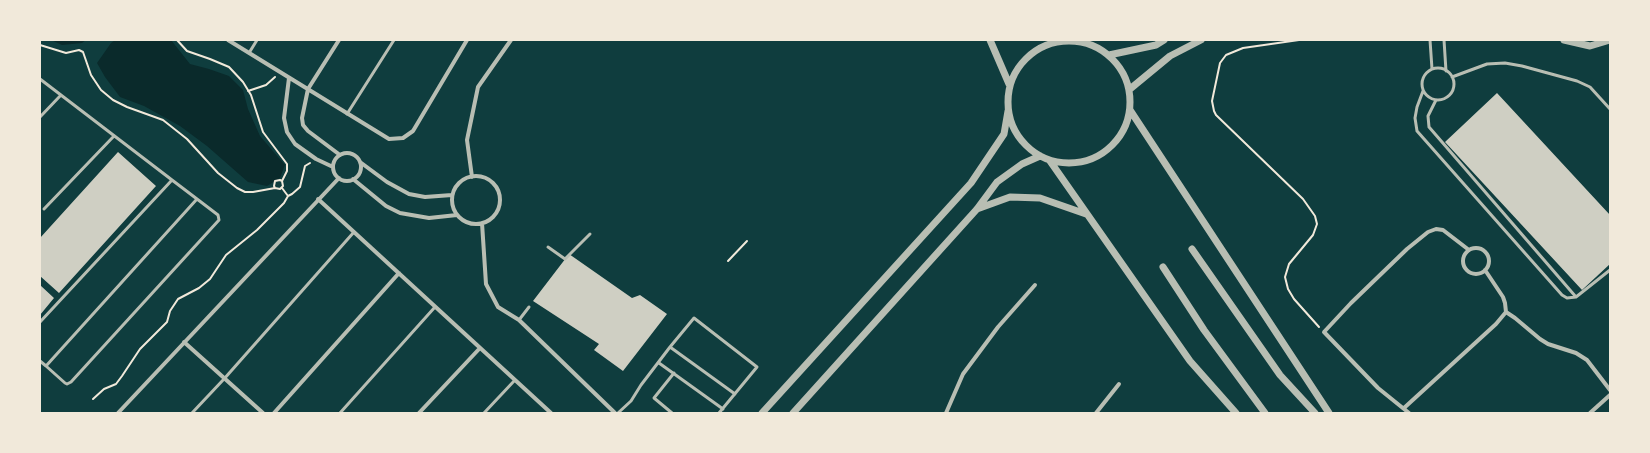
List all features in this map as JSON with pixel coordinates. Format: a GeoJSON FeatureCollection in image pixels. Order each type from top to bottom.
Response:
{"type":"FeatureCollection","features":[{"type":"Feature","properties":{"kind":"street"},"geometry":{"type":"LineString","coordinates":[[228,40],[389,139],[403,138],[413,131],[424,115],[467,40]]}},
{"type":"Feature","properties":{"kind":"street"},"geometry":{"type":"LineString","coordinates":[[339,40],[308,89],[302,118],[303,124],[308,131],[340,155]]}},
{"type":"Feature","properties":{"kind":"street"},"geometry":{"type":"LineString","coordinates":[[472,177],[467,140],[478,87],[511,40]]}},
{"type":"Feature","properties":{"kind":"street"},"geometry":{"type":"LineString","coordinates":[[990,40],[1010,84]]}},
{"type":"Feature","properties":{"kind":"street"},"geometry":{"type":"LineString","coordinates":[[1072,40],[1089,42],[1109,55],[1122,70],[1130,89],[1130,110],[1124,130],[1111,147],[1098,157],[1082,162],[1066,164],[1050,161],[1034,153],[1022,142],[1013,128],[1008,111],[1007,100],[1010,84],[1014,73],[1024,60],[1037,50],[1051,43],[1072,40]]}},
{"type":"Feature","properties":{"kind":"street"},"geometry":{"type":"LineString","coordinates":[[1109,55],[1156,45],[1164,40]]}},
{"type":"Feature","properties":{"kind":"street"},"geometry":{"type":"LineString","coordinates":[[1130,89],[1170,56],[1201,40]]}},
{"type":"Feature","properties":{"kind":"street"},"geometry":{"type":"LineString","coordinates":[[1564,40],[1590,46],[1610,40]]}},
{"type":"Feature","properties":{"kind":"street"},"geometry":{"type":"LineString","coordinates":[[289,78],[284,118],[287,132],[296,144],[316,159],[333,167]]}},
{"type":"Feature","properties":{"kind":"street"},"geometry":{"type":"LineString","coordinates":[[1130,110],[1329,413]]}},
{"type":"Feature","properties":{"kind":"street"},"geometry":{"type":"LineString","coordinates":[[762,413],[971,183],[1004,134],[1008,111]]}},
{"type":"Feature","properties":{"kind":"street"},"geometry":{"type":"LineString","coordinates":[[452,195],[425,197],[409,194],[387,182],[350,153],[340,155],[335,160],[333,167],[339,178],[344,180],[354,179],[386,206],[400,213],[429,218],[457,216]]}},
{"type":"Feature","properties":{"kind":"street"},"geometry":{"type":"LineString","coordinates":[[794,413],[976,209],[997,182],[1022,164],[1040,156]]}},
{"type":"Feature","properties":{"kind":"street"},"geometry":{"type":"LineString","coordinates":[[1050,161],[1190,361],[1236,413]]}},
{"type":"Feature","properties":{"kind":"street"},"geometry":{"type":"LineString","coordinates":[[354,179],[360,171],[360,162]]}},
{"type":"Feature","properties":{"kind":"street"},"geometry":{"type":"LineString","coordinates":[[472,177],[486,179],[496,188],[499,195],[498,209],[494,215],[482,223],[468,224],[457,216],[453,209],[452,195],[459,183],[472,177]]}},
{"type":"Feature","properties":{"kind":"street"},"geometry":{"type":"LineString","coordinates":[[118,413],[339,178]]}},
{"type":"Feature","properties":{"kind":"street"},"geometry":{"type":"LineString","coordinates":[[976,209],[1010,197],[1040,198],[1086,214]]}},
{"type":"Feature","properties":{"kind":"street"},"geometry":{"type":"LineString","coordinates":[[318,199],[551,413]]}},
{"type":"Feature","properties":{"kind":"street"},"geometry":{"type":"LineString","coordinates":[[482,223],[486,284],[498,307],[519,320],[617,413]]}},
{"type":"Feature","properties":{"kind":"street"},"geometry":{"type":"LineString","coordinates":[[1408,413],[1404,408],[1378,388],[1324,332],[1351,303],[1407,249],[1428,232],[1436,229],[1443,230],[1469,250]]}},
{"type":"Feature","properties":{"kind":"street"},"geometry":{"type":"LineString","coordinates":[[1478,247],[1486,251],[1490,260],[1485,270],[1480,274],[1475,274],[1467,270],[1463,262],[1465,253],[1478,247]]}},
{"type":"Feature","properties":{"kind":"street"},"geometry":{"type":"LineString","coordinates":[[1192,249],[1280,376],[1314,413]]}},
{"type":"Feature","properties":{"kind":"street"},"geometry":{"type":"LineString","coordinates":[[1163,268],[1204,330],[1265,413]]}},
{"type":"Feature","properties":{"kind":"street"},"geometry":{"type":"LineString","coordinates":[[1404,408],[1496,324],[1506,312],[1503,297],[1485,270]]}},
{"type":"Feature","properties":{"kind":"street"},"geometry":{"type":"LineString","coordinates":[[274,413],[399,274]]}},
{"type":"Feature","properties":{"kind":"street"},"geometry":{"type":"LineString","coordinates":[[946,413],[963,374],[998,327],[1035,285]]}},
{"type":"Feature","properties":{"kind":"street"},"geometry":{"type":"LineString","coordinates":[[1506,312],[1540,339],[1588,360],[1610,390]]}},
{"type":"Feature","properties":{"kind":"street"},"geometry":{"type":"LineString","coordinates":[[184,342],[263,413]]}},
{"type":"Feature","properties":{"kind":"street"},"geometry":{"type":"LineString","coordinates":[[419,413],[480,348]]}},
{"type":"Feature","properties":{"kind":"street"},"geometry":{"type":"LineString","coordinates":[[1096,413],[1119,384]]}},
{"type":"Feature","properties":{"kind":"street"},"geometry":{"type":"LineString","coordinates":[[1590,413],[1610,395]]}},
{"type":"Feature","properties":{"kind":"lane"},"geometry":{"type":"LineString","coordinates":[[249,53],[257,40]]}},
{"type":"Feature","properties":{"kind":"lane"},"geometry":{"type":"LineString","coordinates":[[347,114],[394,40]]}},
{"type":"Feature","properties":{"kind":"lane"},"geometry":{"type":"LineString","coordinates":[[1430,40],[1432,69]]}},
{"type":"Feature","properties":{"kind":"lane"},"geometry":{"type":"LineString","coordinates":[[1444,40],[1446,71]]}},
{"type":"Feature","properties":{"kind":"lane"},"geometry":{"type":"LineString","coordinates":[[1452,77],[1487,64],[1505,63],[1522,66],[1590,87],[1610,109]]}},
{"type":"Feature","properties":{"kind":"lane"},"geometry":{"type":"LineString","coordinates":[[1437,68],[1446,71],[1452,77],[1454,87],[1449,95],[1441,100],[1436,100],[1426,96],[1423,92],[1422,86],[1424,76],[1432,69],[1437,68]]}},
{"type":"Feature","properties":{"kind":"lane"},"geometry":{"type":"LineString","coordinates":[[40,79],[218,215],[219,220],[71,382],[67,384],[40,361]]}},
{"type":"Feature","properties":{"kind":"lane"},"geometry":{"type":"LineString","coordinates":[[1423,92],[1416,107],[1415,118],[1418,131],[1562,295],[1567,298],[1576,297],[1610,270]]}},
{"type":"Feature","properties":{"kind":"lane"},"geometry":{"type":"LineString","coordinates":[[40,117],[61,95]]}},
{"type":"Feature","properties":{"kind":"lane"},"geometry":{"type":"LineString","coordinates":[[1436,100],[1428,116],[1429,127],[1576,297]]}},
{"type":"Feature","properties":{"kind":"lane"},"geometry":{"type":"LineString","coordinates":[[44,209],[114,136]]}},
{"type":"Feature","properties":{"kind":"lane"},"geometry":{"type":"LineString","coordinates":[[40,322],[172,180]]}},
{"type":"Feature","properties":{"kind":"lane"},"geometry":{"type":"LineString","coordinates":[[46,366],[197,199]]}},
{"type":"Feature","properties":{"kind":"lane"},"geometry":{"type":"LineString","coordinates":[[192,413],[354,232]]}},
{"type":"Feature","properties":{"kind":"lane"},"geometry":{"type":"LineString","coordinates":[[548,247],[565,259],[590,234]]}},
{"type":"Feature","properties":{"kind":"lane"},"geometry":{"type":"LineString","coordinates":[[340,413],[435,307]]}},
{"type":"Feature","properties":{"kind":"lane"},"geometry":{"type":"LineString","coordinates":[[519,320],[529,307]]}},
{"type":"Feature","properties":{"kind":"lane"},"geometry":{"type":"LineString","coordinates":[[617,413],[631,401],[641,385],[694,318],[757,367],[719,413]]}},
{"type":"Feature","properties":{"kind":"lane"},"geometry":{"type":"LineString","coordinates":[[670,347],[735,394]]}},
{"type":"Feature","properties":{"kind":"lane"},"geometry":{"type":"LineString","coordinates":[[659,363],[723,409]]}},
{"type":"Feature","properties":{"kind":"lane"},"geometry":{"type":"LineString","coordinates":[[672,413],[654,398],[674,373]]}},
{"type":"Feature","properties":{"kind":"lane"},"geometry":{"type":"LineString","coordinates":[[484,413],[515,380]]}},
{"type":"Feature","properties":{"kind":"path"},"geometry":{"type":"LineString","coordinates":[[176,40],[187,51],[210,58],[228,67],[243,82],[248,91],[263,132],[287,164],[287,171],[282,181],[284,184],[282,188],[288,196]]}},
{"type":"Feature","properties":{"kind":"path"},"geometry":{"type":"LineString","coordinates":[[1299,40],[1243,48],[1226,55],[1220,63],[1212,101],[1216,115],[1303,199],[1315,216],[1317,224],[1314,235],[1289,264],[1285,277],[1288,289],[1294,299],[1324,332]]}},
{"type":"Feature","properties":{"kind":"path"},"geometry":{"type":"LineString","coordinates":[[40,45],[66,53],[79,50],[83,52],[91,75],[101,90],[113,100],[127,107],[163,120],[187,139],[218,173],[237,188],[245,192],[282,188]]}},
{"type":"Feature","properties":{"kind":"path"},"geometry":{"type":"LineString","coordinates":[[248,91],[266,85],[281,73]]}},
{"type":"Feature","properties":{"kind":"path"},"geometry":{"type":"LineString","coordinates":[[93,399],[104,389],[116,384],[140,349],[167,322],[170,311],[178,299],[199,288],[210,279],[226,255],[257,230],[284,203],[288,196],[300,187],[305,166],[310,163],[315,163]]}},
{"type":"Feature","properties":{"kind":"path"},"geometry":{"type":"LineString","coordinates":[[275,188],[275,181],[282,181]]}},
{"type":"Feature","properties":{"kind":"path"},"geometry":{"type":"LineString","coordinates":[[728,261],[747,241]]}},
{"type":"Feature","properties":{"kind":"water"},"geometry":{"type":"Polygon","coordinates":[[[51,40],[86,40],[82,43],[62,45],[51,40]]]}},
{"type":"Feature","properties":{"kind":"water"},"geometry":{"type":"Polygon","coordinates":[[[115,40],[171,40],[190,64],[229,76],[243,90],[248,109],[260,136],[285,165],[280,178],[267,186],[248,182],[207,146],[180,126],[144,106],[120,97],[105,77],[97,63],[111,43],[115,40]]]}},
{"type":"Feature","properties":{"kind":"building"},"geometry":{"type":"Polygon","coordinates":[[[1497,93],[1610,215],[1610,264],[1582,290],[1445,142],[1497,93]]]}},
{"type":"Feature","properties":{"kind":"building"},"geometry":{"type":"Polygon","coordinates":[[[118,152],[156,186],[59,293],[40,276],[40,238],[118,152]]]}},
{"type":"Feature","properties":{"kind":"building"},"geometry":{"type":"Polygon","coordinates":[[[569,254],[632,298],[640,295],[667,314],[623,371],[594,350],[599,344],[533,301],[569,254]]]}},
{"type":"Feature","properties":{"kind":"building"},"geometry":{"type":"Polygon","coordinates":[[[40,285],[54,298],[40,315],[40,285]]]}}]}
